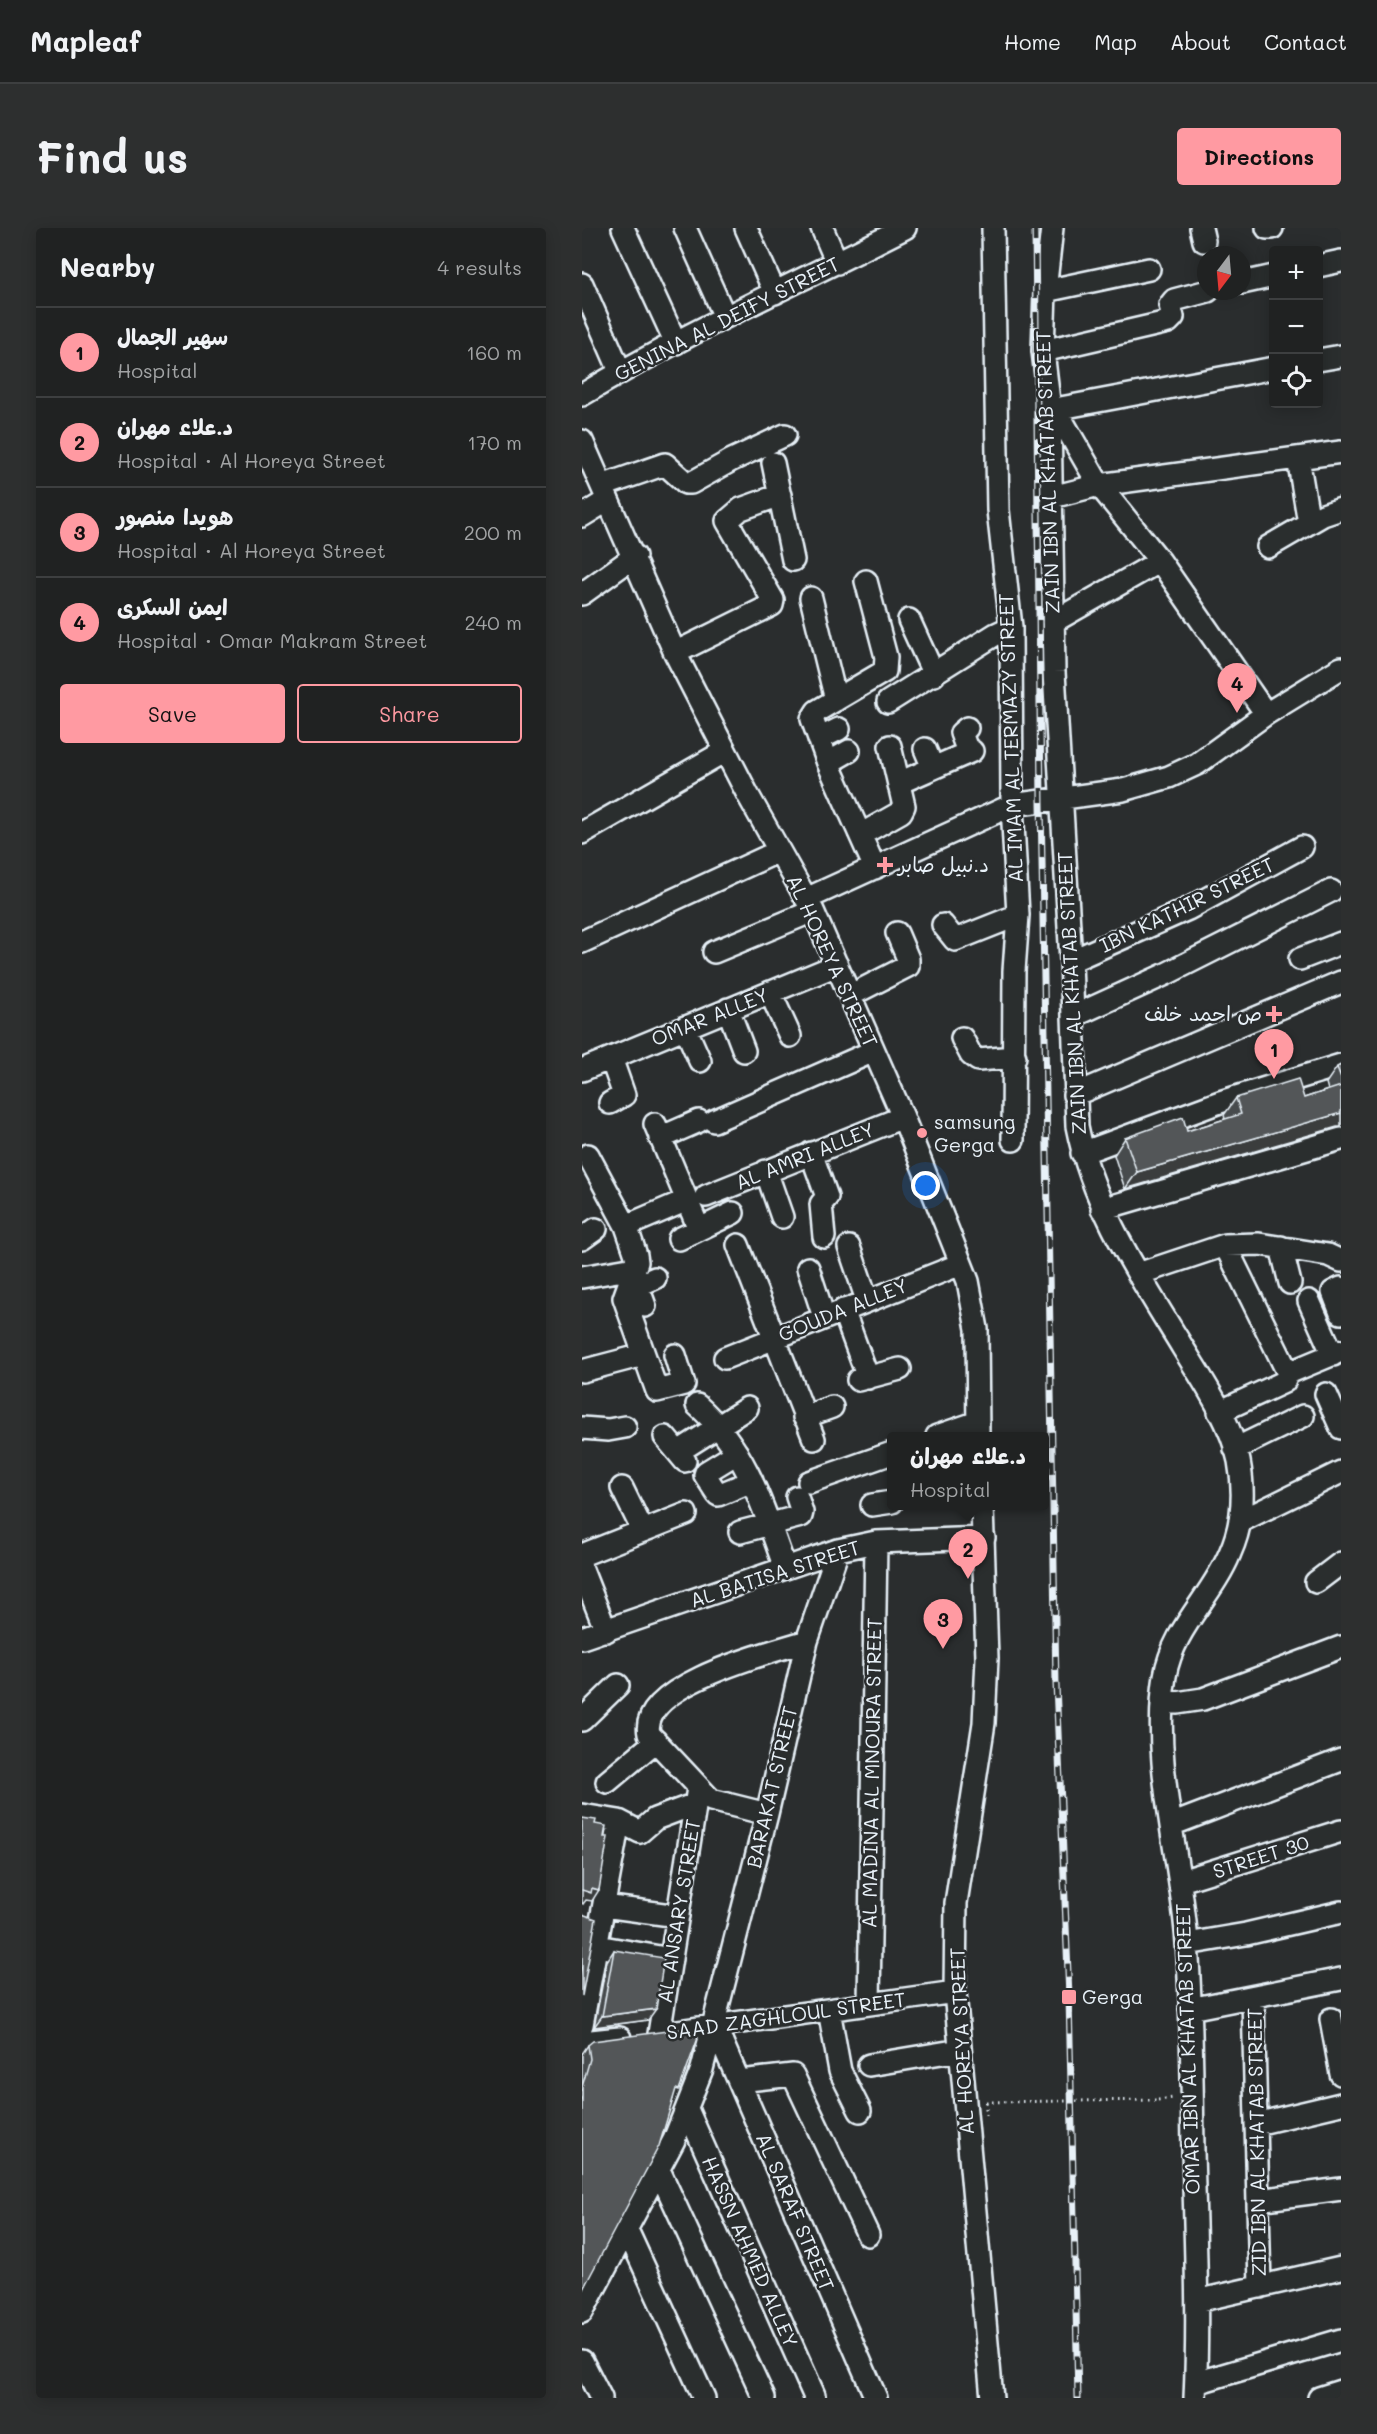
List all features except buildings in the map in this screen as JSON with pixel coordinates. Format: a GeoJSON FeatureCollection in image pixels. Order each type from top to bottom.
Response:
{"type":"FeatureCollection","features":[{"type":"Feature","properties":{"kind":"street"},"geometry":{"type":"LineString","coordinates":[[623,228],[676,342]]}},
{"type":"Feature","properties":{"kind":"street"},"geometry":{"type":"LineString","coordinates":[[685,228],[725,317]]}},
{"type":"Feature","properties":{"kind":"street"},"geometry":{"type":"LineString","coordinates":[[746,228],[775,293]]}},
{"type":"Feature","properties":{"kind":"street"},"geometry":{"type":"LineString","coordinates":[[822,228],[837,263]]}},
{"type":"Feature","properties":{"kind":"street","name":"GENINA AL DEIFY STREET"},"geometry":{"type":"LineString","coordinates":[[582,395],[676,342],[905,228]]}},
{"type":"Feature","properties":{"kind":"street","name":"AL IMAM AL TERMAZY STREET"},"geometry":{"type":"LineString","coordinates":[[993,228],[998,510],[1011,627],[1012,805],[1018,915],[1014,971],[1013,1140]]}},
{"type":"Feature","properties":{"kind":"street","name":"ZAIN IBN AL KHATAB STREET"},"geometry":{"type":"LineString","coordinates":[[1052,228],[1045,291],[1043,351],[1053,410],[1053,622],[1074,1016],[1074,1095],[1082,1153],[1102,1209],[1219,1412],[1235,1449],[1243,1489],[1240,1521],[1230,1555],[1175,1642],[1166,1671],[1163,1701]]}},
{"type":"Feature","properties":{"kind":"street"},"geometry":{"type":"LineString","coordinates":[[1267,228],[1272,228]]}},
{"type":"Feature","properties":{"kind":"street"},"geometry":{"type":"LineString","coordinates":[[1323,265],[1341,261]]}},
{"type":"Feature","properties":{"kind":"street"},"geometry":{"type":"LineString","coordinates":[[1045,291],[1149,269]]}},
{"type":"Feature","properties":{"kind":"street"},"geometry":{"type":"LineString","coordinates":[[1251,281],[1269,277]]}},
{"type":"Feature","properties":{"kind":"street"},"geometry":{"type":"LineString","coordinates":[[582,284],[621,371]]}},
{"type":"Feature","properties":{"kind":"street"},"geometry":{"type":"LineString","coordinates":[[1043,351],[1168,322],[1173,317],[1170,305],[1174,300],[1197,294]]}},
{"type":"Feature","properties":{"kind":"street"},"geometry":{"type":"LineString","coordinates":[[1323,359],[1341,356]]}},
{"type":"Feature","properties":{"kind":"street"},"geometry":{"type":"LineString","coordinates":[[1266,714],[1160,561],[1099,485],[1053,410],[1269,369]]}},
{"type":"Feature","properties":{"kind":"street"},"geometry":{"type":"LineString","coordinates":[[582,516],[605,493],[665,464],[686,483],[691,483],[732,460],[785,435]]}},
{"type":"Feature","properties":{"kind":"street","name":"AL HOREYA STREET"},"geometry":{"type":"LineString","coordinates":[[582,441],[635,556],[675,653],[725,752],[810,905],[903,1117],[961,1264],[975,1306],[978,1429]]}},
{"type":"Feature","properties":{"kind":"street"},"geometry":{"type":"LineString","coordinates":[[1052,497],[1099,485],[1341,452]]}},
{"type":"Feature","properties":{"kind":"street"},"geometry":{"type":"LineString","coordinates":[[1298,458],[1309,523]]}},
{"type":"Feature","properties":{"kind":"street"},"geometry":{"type":"LineString","coordinates":[[773,463],[793,560]]}},
{"type":"Feature","properties":{"kind":"street"},"geometry":{"type":"LineString","coordinates":[[675,653],[772,605],[773,600],[728,521],[730,516],[741,509],[780,495]]}},
{"type":"Feature","properties":{"kind":"street"},"geometry":{"type":"LineString","coordinates":[[1268,547],[1309,523],[1341,508]]}},
{"type":"Feature","properties":{"kind":"street"},"geometry":{"type":"LineString","coordinates":[[582,594],[635,556]]}},
{"type":"Feature","properties":{"kind":"street"},"geometry":{"type":"LineString","coordinates":[[1053,622],[1160,561]]}},
{"type":"Feature","properties":{"kind":"street"},"geometry":{"type":"LineString","coordinates":[[866,581],[886,665],[880,676],[812,716],[828,763],[862,834],[875,868]]}},
{"type":"Feature","properties":{"kind":"street"},"geometry":{"type":"LineString","coordinates":[[811,598],[836,700]]}},
{"type":"Feature","properties":{"kind":"street"},"geometry":{"type":"LineString","coordinates":[[909,620],[934,675]]}},
{"type":"Feature","properties":{"kind":"street"},"geometry":{"type":"LineString","coordinates":[[888,702],[996,634],[1011,627]]}},
{"type":"Feature","properties":{"kind":"street"},"geometry":{"type":"LineString","coordinates":[[714,952],[810,905],[875,868],[1012,805],[1139,787],[1169,777],[1197,764],[1266,714],[1341,668]]}},
{"type":"Feature","properties":{"kind":"street"},"geometry":{"type":"LineString","coordinates":[[899,783],[926,754],[970,751],[961,733],[967,728]]}},
{"type":"Feature","properties":{"kind":"street"},"geometry":{"type":"LineString","coordinates":[[819,739],[839,729]]}},
{"type":"Feature","properties":{"kind":"street"},"geometry":{"type":"LineString","coordinates":[[862,834],[903,810],[890,746]]}},
{"type":"Feature","properties":{"kind":"street"},"geometry":{"type":"LineString","coordinates":[[828,763],[849,751]]}},
{"type":"Feature","properties":{"kind":"street"},"geometry":{"type":"LineString","coordinates":[[582,834],[725,752]]}},
{"type":"Feature","properties":{"kind":"street","name":"IBN KATHIR STREET"},"geometry":{"type":"LineString","coordinates":[[1071,961],[1188,909],[1302,847]]}},
{"type":"Feature","properties":{"kind":"street"},"geometry":{"type":"LineString","coordinates":[[582,942],[779,851]]}},
{"type":"Feature","properties":{"kind":"street"},"geometry":{"type":"LineString","coordinates":[[1074,1016],[1166,974],[1331,891]]}},
{"type":"Feature","properties":{"kind":"street"},"geometry":{"type":"LineString","coordinates":[[944,925],[955,940],[1018,915]]}},
{"type":"Feature","properties":{"kind":"street"},"geometry":{"type":"LineString","coordinates":[[851,995],[908,966],[908,959],[897,933]]}},
{"type":"Feature","properties":{"kind":"street"},"geometry":{"type":"LineString","coordinates":[[1300,959],[1341,943]]}},
{"type":"Feature","properties":{"kind":"street","name":"OMAR ALLEY"},"geometry":{"type":"LineString","coordinates":[[582,1070],[837,964]]}},
{"type":"Feature","properties":{"kind":"street"},"geometry":{"type":"LineString","coordinates":[[1074,1095],[1341,982]]}},
{"type":"Feature","properties":{"kind":"street"},"geometry":{"type":"LineString","coordinates":[[770,992],[790,1036]]}},
{"type":"Feature","properties":{"kind":"street"},"geometry":{"type":"LineString","coordinates":[[728,1010],[744,1051]]}},
{"type":"Feature","properties":{"kind":"street"},"geometry":{"type":"LineString","coordinates":[[685,1027],[700,1061]]}},
{"type":"Feature","properties":{"kind":"street"},"geometry":{"type":"LineString","coordinates":[[962,1038],[970,1055],[978,1060],[1015,1057]]}},
{"type":"Feature","properties":{"kind":"street"},"geometry":{"type":"LineString","coordinates":[[699,1229],[696,1198],[657,1131],[706,1121],[874,1051]]}},
{"type":"Feature","properties":{"kind":"street"},"geometry":{"type":"LineString","coordinates":[[610,1103],[624,1095],[611,1058]]}},
{"type":"Feature","properties":{"kind":"street"},"geometry":{"type":"LineString","coordinates":[[1082,1153],[1220,1102],[1341,1065]]}},
{"type":"Feature","properties":{"kind":"street","name":"AL AMRI ALLEY"},"geometry":{"type":"LineString","coordinates":[[627,1226],[903,1117]]}},
{"type":"Feature","properties":{"kind":"street"},"geometry":{"type":"LineString","coordinates":[[1102,1209],[1341,1139]]}},
{"type":"Feature","properties":{"kind":"street"},"geometry":{"type":"LineString","coordinates":[[811,1153],[827,1197],[821,1204],[824,1237]]}},
{"type":"Feature","properties":{"kind":"street"},"geometry":{"type":"LineString","coordinates":[[588,1155],[627,1226],[637,1262],[645,1306]]}},
{"type":"Feature","properties":{"kind":"street"},"geometry":{"type":"LineString","coordinates":[[766,1171],[782,1217]]}},
{"type":"Feature","properties":{"kind":"street"},"geometry":{"type":"LineString","coordinates":[[679,1239],[733,1213]]}},
{"type":"Feature","properties":{"kind":"street"},"geometry":{"type":"LineString","coordinates":[[738,1245],[814,1439]]}},
{"type":"Feature","properties":{"kind":"street"},"geometry":{"type":"LineString","coordinates":[[1219,1412],[1284,1382],[1287,1373],[1225,1245]]}},
{"type":"Feature","properties":{"kind":"street"},"geometry":{"type":"LineString","coordinates":[[1138,1274],[1225,1245],[1281,1247],[1328,1255],[1341,1261]]}},
{"type":"Feature","properties":{"kind":"street"},"geometry":{"type":"LineString","coordinates":[[849,1247],[867,1300]]}},
{"type":"Feature","properties":{"kind":"street"},"geometry":{"type":"LineString","coordinates":[[1281,1247],[1290,1283]]}},
{"type":"Feature","properties":{"kind":"street","name":"GOUDA ALLEY"},"geometry":{"type":"LineString","coordinates":[[726,1358],[833,1313],[961,1264]]}},
{"type":"Feature","properties":{"kind":"street"},"geometry":{"type":"LineString","coordinates":[[808,1268],[833,1313],[863,1379],[900,1369]]}},
{"type":"Feature","properties":{"kind":"street"},"geometry":{"type":"LineString","coordinates":[[582,1277],[640,1276]]}},
{"type":"Feature","properties":{"kind":"street"},"geometry":{"type":"LineString","coordinates":[[640,1276],[624,1298],[657,1391],[684,1384],[675,1355]]}},
{"type":"Feature","properties":{"kind":"street"},"geometry":{"type":"LineString","coordinates":[[1341,1288],[1333,1292],[1341,1313]]}},
{"type":"Feature","properties":{"kind":"street"},"geometry":{"type":"LineString","coordinates":[[1287,1373],[1337,1353],[1308,1301]]}},
{"type":"Feature","properties":{"kind":"street"},"geometry":{"type":"LineString","coordinates":[[582,1371],[644,1355]]}},
{"type":"Feature","properties":{"kind":"street"},"geometry":{"type":"LineString","coordinates":[[1332,1395],[1341,1428]]}},
{"type":"Feature","properties":{"kind":"street"},"geometry":{"type":"LineString","coordinates":[[697,1405],[718,1425],[737,1453],[752,1481],[785,1568]]}},
{"type":"Feature","properties":{"kind":"street"},"geometry":{"type":"LineString","coordinates":[[804,1417],[832,1407]]}},
{"type":"Feature","properties":{"kind":"street"},"geometry":{"type":"LineString","coordinates":[[676,1450],[747,1408]]}},
{"type":"Feature","properties":{"kind":"street"},"geometry":{"type":"LineString","coordinates":[[1235,1449],[1303,1416]]}},
{"type":"Feature","properties":{"kind":"street"},"geometry":{"type":"LineString","coordinates":[[582,1428],[608,1430],[625,1427]]}},
{"type":"Feature","properties":{"kind":"street"},"geometry":{"type":"LineString","coordinates":[[963,1432],[978,1429]]}},
{"type":"Feature","properties":{"kind":"street"},"geometry":{"type":"LineString","coordinates":[[737,1453],[705,1475],[718,1495],[752,1481]]}},
{"type":"Feature","properties":{"kind":"street"},"geometry":{"type":"LineString","coordinates":[[740,1532],[801,1516],[803,1489],[887,1455]]}},
{"type":"Feature","properties":{"kind":"street"},"geometry":{"type":"LineString","coordinates":[[1240,1521],[1341,1472]]}},
{"type":"Feature","properties":{"kind":"street"},"geometry":{"type":"LineString","coordinates":[[622,1488],[643,1531]]}},
{"type":"Feature","properties":{"kind":"street","name":"AL HOREYA STREET"},"geometry":{"type":"LineString","coordinates":[[982,1510],[987,1658],[984,1724],[957,1903],[955,1992],[992,2398]]}},
{"type":"Feature","properties":{"kind":"street"},"geometry":{"type":"LineString","coordinates":[[582,1555],[686,1514]]}},
{"type":"Feature","properties":{"kind":"street","name":"AL BATISA STREET"},"geometry":{"type":"LineString","coordinates":[[582,1638],[838,1550],[876,1542],[984,1538]]}},
{"type":"Feature","properties":{"kind":"street","name":"AL MADINA AL MNOURA STREET"},"geometry":{"type":"LineString","coordinates":[[869,2004],[876,1542]]}},
{"type":"Feature","properties":{"kind":"street","name":"BARAKAT STREET"},"geometry":{"type":"LineString","coordinates":[[582,2312],[659,2170],[687,2109],[715,2026],[807,1641],[838,1550]]}},
{"type":"Feature","properties":{"kind":"street"},"geometry":{"type":"LineString","coordinates":[[1316,1582],[1341,1563]]}},
{"type":"Feature","properties":{"kind":"street"},"geometry":{"type":"LineString","coordinates":[[582,1570],[606,1631]]}},
{"type":"Feature","properties":{"kind":"street"},"geometry":{"type":"LineString","coordinates":[[767,1814],[696,1796],[649,1734],[646,1724],[649,1716],[671,1695],[725,1667],[807,1641]]}},
{"type":"Feature","properties":{"kind":"street"},"geometry":{"type":"LineString","coordinates":[[1163,1701],[1177,1703],[1203,1700],[1341,1647]]}},
{"type":"Feature","properties":{"kind":"street"},"geometry":{"type":"LineString","coordinates":[[582,1720],[618,1685]]}},
{"type":"Feature","properties":{"kind":"street","name":"OMAR IBN AL KHATAB STREET"},"geometry":{"type":"LineString","coordinates":[[1163,1701],[1166,1790],[1181,1881],[1187,1944],[1197,2301],[1196,2390]]}},
{"type":"Feature","properties":{"kind":"street"},"geometry":{"type":"LineString","coordinates":[[607,1782],[656,1742]]}},
{"type":"Feature","properties":{"kind":"street"},"geometry":{"type":"LineString","coordinates":[[1171,1825],[1341,1760]]}},
{"type":"Feature","properties":{"kind":"street"},"geometry":{"type":"LineString","coordinates":[[582,1815],[619,1821],[640,1832],[655,1819],[696,1796]]}},
{"type":"Feature","properties":{"kind":"street","name":"AL ANSARY STREET"},"geometry":{"type":"LineString","coordinates":[[660,2034],[696,1796]]}},
{"type":"Feature","properties":{"kind":"street"},"geometry":{"type":"LineString","coordinates":[[582,2025],[619,1821]]}},
{"type":"Feature","properties":{"kind":"street","name":"STREET 30"},"geometry":{"type":"LineString","coordinates":[[1181,1881],[1341,1831]]}},
{"type":"Feature","properties":{"kind":"street"},"geometry":{"type":"LineString","coordinates":[[604,1906],[678,1916]]}},
{"type":"Feature","properties":{"kind":"street"},"geometry":{"type":"LineString","coordinates":[[1187,1944],[1246,1934],[1341,1911]]}},
{"type":"Feature","properties":{"kind":"street"},"geometry":{"type":"LineString","coordinates":[[597,1946],[671,1959]]}},
{"type":"Feature","properties":{"kind":"street"},"geometry":{"type":"LineString","coordinates":[[1190,2009],[1341,1980]]}},
{"type":"Feature","properties":{"kind":"street","name":"SAAD ZAGHLOUL STREET"},"geometry":{"type":"LineString","coordinates":[[582,2042],[660,2034],[955,1992]]}},
{"type":"Feature","properties":{"kind":"street","name":"ZID IBN AL KHATAB STREET"},"geometry":{"type":"LineString","coordinates":[[1253,1996],[1260,2287]]}},
{"type":"Feature","properties":{"kind":"street"},"geometry":{"type":"LineString","coordinates":[[829,2010],[840,2071],[860,2111]]}},
{"type":"Feature","properties":{"kind":"street"},"geometry":{"type":"LineString","coordinates":[[1331,2019],[1341,2074]]}},
{"type":"Feature","properties":{"kind":"street","name":"AL SARAF STREET"},"geometry":{"type":"LineString","coordinates":[[715,2026],[876,2398]]}},
{"type":"Feature","properties":{"kind":"street"},"geometry":{"type":"LineString","coordinates":[[869,2065],[960,2050]]}},
{"type":"Feature","properties":{"kind":"street"},"geometry":{"type":"LineString","coordinates":[[739,2081],[793,2075],[868,2235]]}},
{"type":"Feature","properties":{"kind":"street"},"geometry":{"type":"LineString","coordinates":[[1256,2124],[1341,2104]]}},
{"type":"Feature","properties":{"kind":"street","name":"HASSN AHMED ALLEY"},"geometry":{"type":"LineString","coordinates":[[687,2109],[814,2395]]}},
{"type":"Feature","properties":{"kind":"street"},"geometry":{"type":"LineString","coordinates":[[659,2170],[764,2398]]}},
{"type":"Feature","properties":{"kind":"street"},"geometry":{"type":"LineString","coordinates":[[1258,2200],[1341,2189]]}},
{"type":"Feature","properties":{"kind":"street"},"geometry":{"type":"LineString","coordinates":[[627,2230],[704,2398]]}},
{"type":"Feature","properties":{"kind":"street"},"geometry":{"type":"LineString","coordinates":[[1197,2301],[1341,2268]]}},
{"type":"Feature","properties":{"kind":"street"},"geometry":{"type":"LineString","coordinates":[[1196,2390],[1341,2340]]}},
{"type":"Feature","properties":{"kind":"street"},"geometry":{"type":"LineString","coordinates":[[582,2361],[592,2388]]}},
{"type":"Feature","properties":{"kind":"street"},"geometry":{"type":"LineString","coordinates":[[1319,2398],[1341,2391]]}},
{"type":"Feature","properties":{"kind":"path"},"geometry":{"type":"LineString","coordinates":[[986,2102],[1158,2100],[1177,2097]]}},
{"type":"Feature","properties":{"kind":"railway"},"geometry":{"type":"LineString","coordinates":[[1035,228],[1041,802],[1056,1684],[1069,1997],[1078,2398]]}},
{"type":"Feature","properties":{"kind":"place","name":"ايمن السكرى"},"geometry":{"type":"Point","coordinates":[1237,713]}},
{"type":"Feature","properties":{"kind":"place","name":"د.نبيل صابر"},"geometry":{"type":"Point","coordinates":[885,865]}},
{"type":"Feature","properties":{"kind":"place","name":"ص احمد خلف"},"geometry":{"type":"Point","coordinates":[1274,1014]}},
{"type":"Feature","properties":{"kind":"place","name":"سهير الجمال"},"geometry":{"type":"Point","coordinates":[1274,1079]}},
{"type":"Feature","properties":{"kind":"place","name":"samsung Gerga"},"geometry":{"type":"Point","coordinates":[922,1133]}},
{"type":"Feature","properties":{"kind":"place","name":"د.علاء مهران"},"geometry":{"type":"Point","coordinates":[968,1579]}},
{"type":"Feature","properties":{"kind":"place","name":"هويدا منصور"},"geometry":{"type":"Point","coordinates":[943,1649]}},
{"type":"Feature","properties":{"kind":"place","name":"Gerga"},"geometry":{"type":"Point","coordinates":[1069,1997]}}]}
